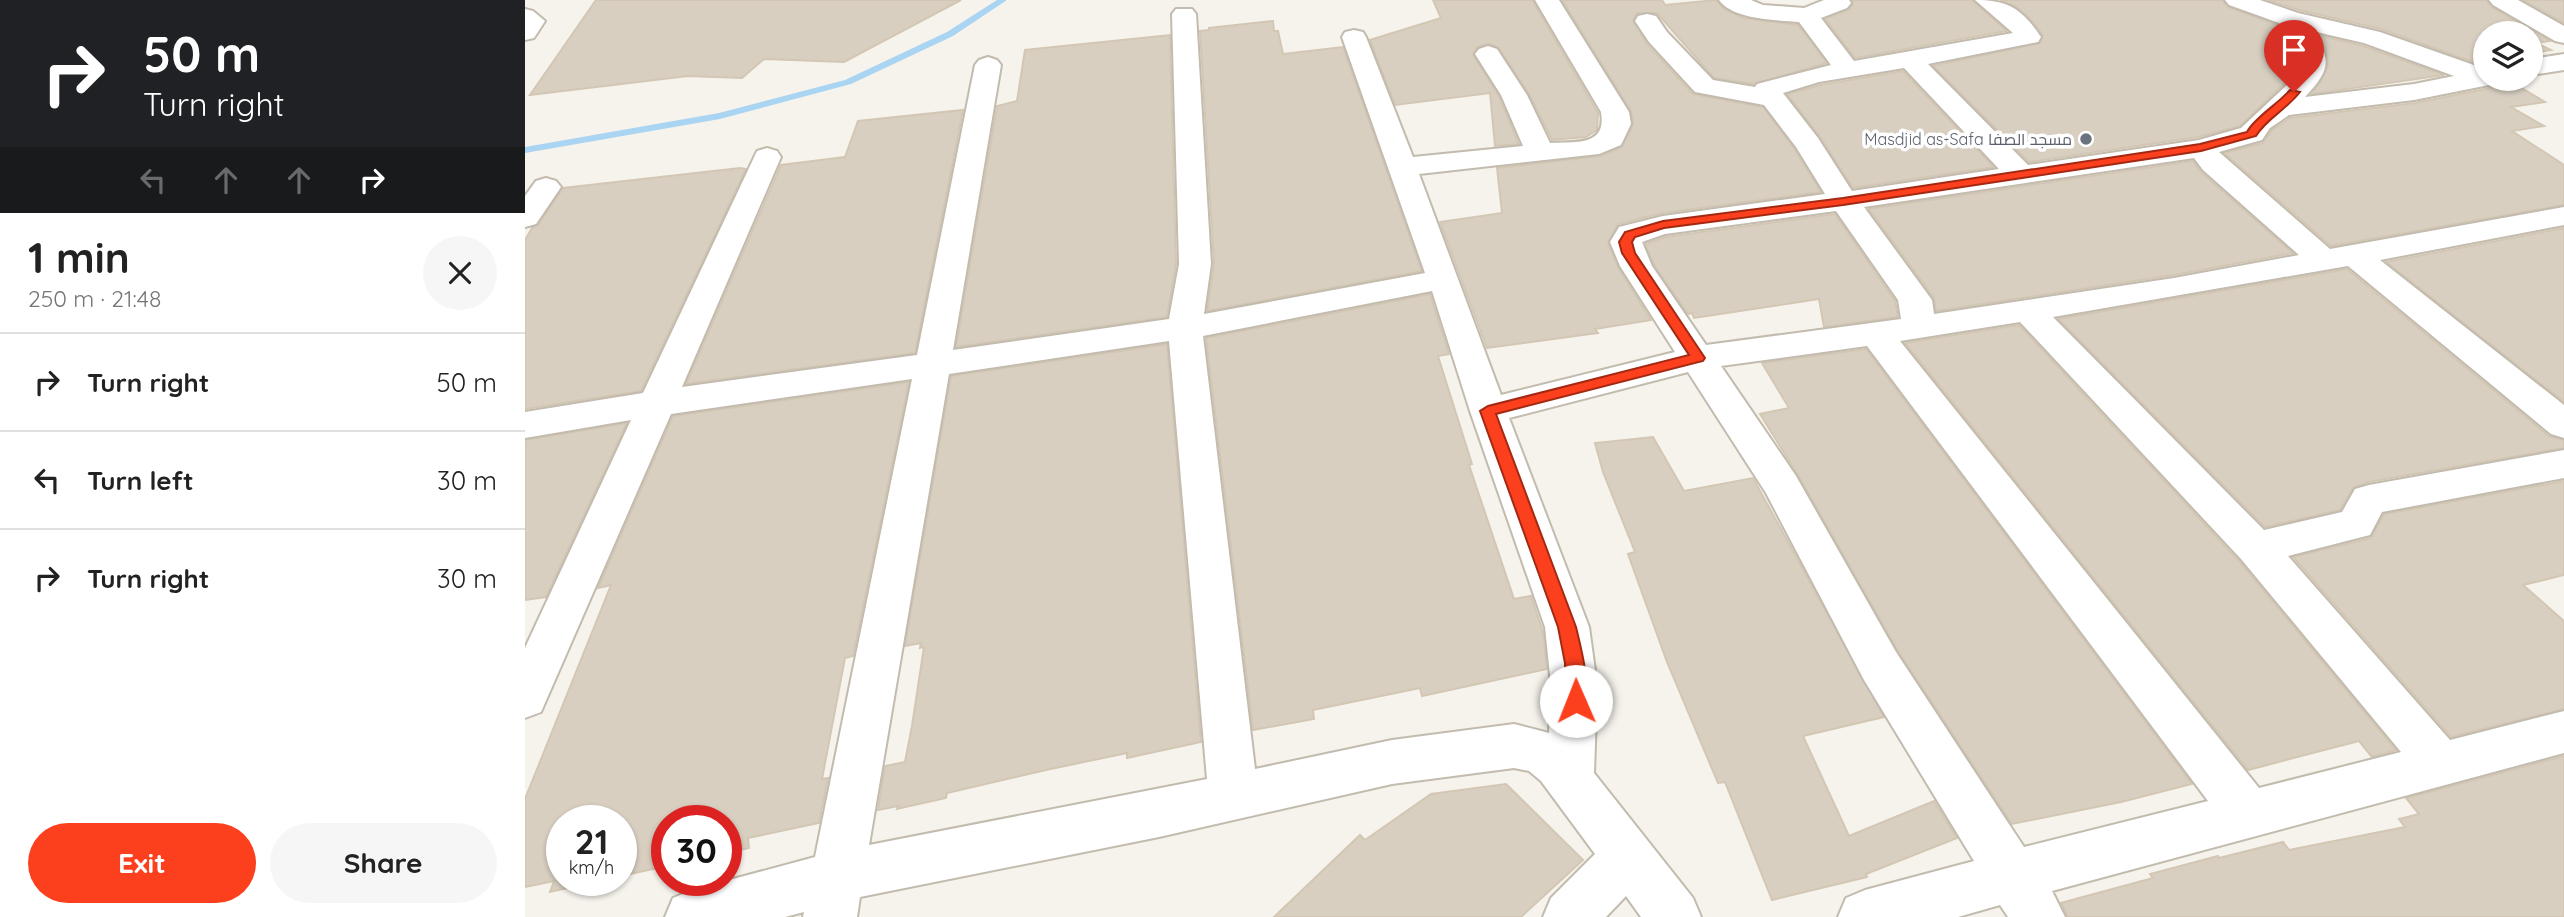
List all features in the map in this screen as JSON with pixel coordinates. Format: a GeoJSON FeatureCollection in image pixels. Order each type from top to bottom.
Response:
{"type":"FeatureCollection","features":[{"type":"Feature","properties":{"kind":"street"},"geometry":{"type":"LineString","coordinates":[[1401,167],[1599,146],[1611,139],[1617,124],[1610,101],[1547,0]]}},
{"type":"Feature","properties":{"kind":"street"},"geometry":{"type":"LineString","coordinates":[[1731,0],[1759,12],[1806,15],[1839,3],[1836,0]]}},
{"type":"Feature","properties":{"kind":"street"},"geometry":{"type":"LineString","coordinates":[[1920,328],[1915,300],[1843,201],[1808,144],[1766,90],[1846,68],[1982,48],[2029,37],[2018,23],[1987,0]]}},
{"type":"Feature","properties":{"kind":"street"},"geometry":{"type":"LineString","coordinates":[[2237,0],[2291,19],[2371,37],[2473,74]]}},
{"type":"Feature","properties":{"kind":"street"},"geometry":{"type":"LineString","coordinates":[[2501,0],[2564,36]]}},
{"type":"Feature","properties":{"kind":"street"},"geometry":{"type":"LineString","coordinates":[[1184,14],[1195,264],[1185,328],[1233,796]]}},
{"type":"Feature","properties":{"kind":"street"},"geometry":{"type":"LineString","coordinates":[[1806,15],[1834,48],[1846,68]]}},
{"type":"Feature","properties":{"kind":"street"},"geometry":{"type":"LineString","coordinates":[[525,16],[533,21],[525,33]]}},
{"type":"Feature","properties":{"kind":"street"},"geometry":{"type":"LineString","coordinates":[[2038,917],[1881,666],[1782,486],[1628,253],[1626,242],[1630,234],[1663,225],[2201,148],[2252,134],[2256,124],[2280,108],[2314,71],[2316,61],[2291,19]]}},
{"type":"Feature","properties":{"kind":"street"},"geometry":{"type":"LineString","coordinates":[[1647,21],[1658,37],[1704,86],[1774,99]]}},
{"type":"Feature","properties":{"kind":"street"},"geometry":{"type":"LineString","coordinates":[[1354,37],[1444,279],[1488,411],[1567,627],[1575,663],[1576,701],[1569,782]]}},
{"type":"Feature","properties":{"kind":"street"},"geometry":{"type":"LineString","coordinates":[[1488,54],[1514,95],[1540,153]]}},
{"type":"Feature","properties":{"kind":"street"},"geometry":{"type":"LineString","coordinates":[[1909,59],[2021,175]]}},
{"type":"Feature","properties":{"kind":"street"},"geometry":{"type":"LineString","coordinates":[[2543,65],[2564,62]]}},
{"type":"Feature","properties":{"kind":"street"},"geometry":{"type":"LineString","coordinates":[[835,896],[988,65]]}},
{"type":"Feature","properties":{"kind":"street"},"geometry":{"type":"LineString","coordinates":[[2280,108],[2414,92],[2473,80]]}},
{"type":"Feature","properties":{"kind":"street"},"geometry":{"type":"LineString","coordinates":[[2201,148],[2213,164],[2564,425]]}},
{"type":"Feature","properties":{"kind":"street"},"geometry":{"type":"LineString","coordinates":[[525,698],[767,157]]}},
{"type":"Feature","properties":{"kind":"street"},"geometry":{"type":"LineString","coordinates":[[525,218],[546,187]]}},
{"type":"Feature","properties":{"kind":"street"},"geometry":{"type":"LineString","coordinates":[[1488,411],[1698,358],[1920,328],[2174,288],[2564,216]]}},
{"type":"Feature","properties":{"kind":"street"},"geometry":{"type":"LineString","coordinates":[[525,425],[656,402],[1185,328],[1444,279]]}},
{"type":"Feature","properties":{"kind":"street"},"geometry":{"type":"LineString","coordinates":[[2027,310],[2256,548],[2442,765]]}},
{"type":"Feature","properties":{"kind":"street"},"geometry":{"type":"LineString","coordinates":[[1877,334],[2248,813]]}},
{"type":"Feature","properties":{"kind":"street"},"geometry":{"type":"LineString","coordinates":[[2256,548],[2356,524],[2369,500],[2564,464]]}},
{"type":"Feature","properties":{"kind":"street"},"geometry":{"type":"LineString","coordinates":[[1865,917],[2248,813],[2564,732]]}},
{"type":"Feature","properties":{"kind":"street"},"geometry":{"type":"LineString","coordinates":[[692,917],[835,896],[1159,813],[1392,762],[1514,746],[1542,752],[1558,765],[1674,917]]}},
{"type":"Feature","properties":{"kind":"street"},"geometry":{"type":"LineString","coordinates":[[1570,917],[1627,857]]}},
{"type":"Feature","properties":{"kind":"building"},"geometry":{"type":"Polygon","coordinates":[[[596,0],[961,0],[844,62],[764,59],[742,78],[688,76],[530,95],[596,0]]]}},
{"type":"Feature","properties":{"kind":"building"},"geometry":{"type":"Polygon","coordinates":[[[1433,0],[1532,0],[1598,113],[1597,130],[1586,137],[1552,140],[1529,94],[1499,48],[1489,44],[1477,47],[1473,55],[1499,96],[1519,144],[1495,146],[1490,93],[1395,105],[1370,40],[1441,18],[1433,0]]]}},
{"type":"Feature","properties":{"kind":"building"},"geometry":{"type":"Polygon","coordinates":[[[1562,0],[1662,0],[1665,5],[1716,0],[1724,9],[1744,18],[1798,25],[1827,63],[1754,84],[1714,78],[1657,13],[1637,13],[1633,20],[1647,44],[1693,94],[1763,107],[1794,148],[1821,192],[1663,213],[1618,224],[1608,243],[1618,267],[1651,320],[1595,329],[1598,333],[1487,348],[1440,222],[1502,213],[1497,168],[1600,156],[1622,147],[1633,125],[1631,111],[1562,0]]]}},
{"type":"Feature","properties":{"kind":"building"},"geometry":{"type":"Polygon","coordinates":[[[1852,0],[1972,0],[2007,31],[1855,58],[1825,19],[1848,10],[1853,5],[1852,0]]]}},
{"type":"Feature","properties":{"kind":"building"},"geometry":{"type":"Polygon","coordinates":[[[2000,0],[2222,0],[2228,7],[2280,26],[2295,48],[2299,61],[2287,81],[2240,126],[2198,137],[2029,162],[1933,66],[2040,43],[2043,35],[2029,18],[2015,6],[2000,0]]]}},
{"type":"Feature","properties":{"kind":"building"},"geometry":{"type":"Polygon","coordinates":[[[2268,0],[2486,0],[2492,7],[2516,21],[2473,21],[2473,62],[2381,29],[2268,0]]]}},
{"type":"Feature","properties":{"kind":"building"},"geometry":{"type":"Polygon","coordinates":[[[2523,0],[2564,0],[2564,23],[2523,0]]]}},
{"type":"Feature","properties":{"kind":"building"},"geometry":{"type":"Polygon","coordinates":[[[1273,21],[1283,54],[1343,47],[1422,271],[1207,311],[1214,264],[1200,31],[1273,21]]]}},
{"type":"Feature","properties":{"kind":"building"},"geometry":{"type":"Polygon","coordinates":[[[1170,35],[1176,264],[1167,317],[956,347],[997,106],[1017,101],[1025,50],[1170,35]]]}},
{"type":"Feature","properties":{"kind":"building"},"geometry":{"type":"Polygon","coordinates":[[[2318,35],[2363,46],[2444,75],[2312,94],[2328,65],[2326,50],[2318,35]]]}},
{"type":"Feature","properties":{"kind":"building"},"geometry":{"type":"Polygon","coordinates":[[[1903,71],[1994,167],[1853,188],[1820,137],[1787,94],[1820,85],[1903,71]]]}},
{"type":"Feature","properties":{"kind":"building"},"geometry":{"type":"Polygon","coordinates":[[[2475,91],[2526,91],[2545,102],[2511,107],[2544,126],[2512,131],[2564,165],[2564,205],[2331,246],[2224,153],[2263,143],[2272,130],[2290,118],[2415,103],[2475,91]]]}},
{"type":"Feature","properties":{"kind":"building"},"geometry":{"type":"Polygon","coordinates":[[[963,110],[915,353],[686,384],[781,165],[845,157],[858,121],[963,110]]]}},
{"type":"Feature","properties":{"kind":"building"},"geometry":{"type":"Polygon","coordinates":[[[2193,161],[2201,172],[2293,253],[2174,275],[1936,311],[1934,298],[1869,209],[2193,161]]]}},
{"type":"Feature","properties":{"kind":"building"},"geometry":{"type":"Polygon","coordinates":[[[746,169],[641,391],[525,409],[525,240],[563,188],[746,169]]]}},
{"type":"Feature","properties":{"kind":"building"},"geometry":{"type":"Polygon","coordinates":[[[1835,214],[1895,301],[1898,317],[1824,327],[1819,299],[1694,318],[1692,313],[1688,314],[1654,265],[1645,244],[1666,237],[1835,214]]]}},
{"type":"Feature","properties":{"kind":"building"},"geometry":{"type":"Polygon","coordinates":[[[2564,228],[2564,402],[2386,262],[2564,228]]]}},
{"type":"Feature","properties":{"kind":"building"},"geometry":{"type":"Polygon","coordinates":[[[2347,269],[2549,436],[2564,440],[2564,448],[2368,482],[2353,488],[2340,510],[2265,527],[2058,319],[2347,269]]]}},
{"type":"Feature","properties":{"kind":"building"},"geometry":{"type":"Polygon","coordinates":[[[1430,294],[1449,354],[1438,356],[1472,464],[1469,465],[1514,599],[1531,596],[1543,632],[1547,669],[1422,696],[1420,688],[1313,710],[1314,719],[1253,730],[1206,338],[1430,294]]]}},
{"type":"Feature","properties":{"kind":"building"},"geometry":{"type":"Polygon","coordinates":[[[2019,325],[2239,561],[2396,750],[2372,757],[2359,741],[2248,770],[1905,343],[2019,325]]]}},
{"type":"Feature","properties":{"kind":"building"},"geometry":{"type":"Polygon","coordinates":[[[1167,344],[1201,742],[1127,758],[1127,753],[1046,770],[947,793],[946,798],[897,809],[898,806],[878,810],[885,766],[905,762],[912,726],[924,647],[920,648],[921,643],[905,646],[951,376],[1167,344]]]}},
{"type":"Feature","properties":{"kind":"building"},"geometry":{"type":"Polygon","coordinates":[[[1866,349],[2192,784],[2121,802],[2012,824],[1898,651],[1798,475],[1760,414],[1789,408],[1762,363],[1866,349]]]}},
{"type":"Feature","properties":{"kind":"building"},"geometry":{"type":"Polygon","coordinates":[[[909,382],[853,656],[845,658],[822,779],[828,778],[819,823],[748,838],[749,848],[742,850],[742,805],[651,805],[651,869],[637,873],[637,805],[546,805],[546,883],[525,887],[525,799],[611,585],[598,588],[673,416],[909,382]]]}},
{"type":"Feature","properties":{"kind":"building"},"geometry":{"type":"Polygon","coordinates":[[[627,423],[546,597],[525,600],[525,440],[627,423]]]}},
{"type":"Feature","properties":{"kind":"building"},"geometry":{"type":"Polygon","coordinates":[[[1653,437],[1684,491],[1753,478],[1884,717],[1803,736],[1849,836],[1934,801],[1957,838],[1866,874],[1867,877],[1772,900],[1725,782],[1718,783],[1667,662],[1628,554],[1635,552],[1603,472],[1595,443],[1653,437]]]}},
{"type":"Feature","properties":{"kind":"building"},"geometry":{"type":"Polygon","coordinates":[[[2564,481],[2564,575],[2523,585],[2564,621],[2564,709],[2451,737],[2293,557],[2371,538],[2384,514],[2564,481]]]}},
{"type":"Feature","properties":{"kind":"building"},"geometry":{"type":"Polygon","coordinates":[[[2564,756],[2564,917],[2068,917],[2061,903],[2153,878],[2150,874],[2218,856],[2219,858],[2283,842],[2289,850],[2405,827],[2399,819],[2419,814],[2406,798],[2564,756]]]}},
{"type":"Feature","properties":{"kind":"building"},"geometry":{"type":"Polygon","coordinates":[[[1506,784],[1583,860],[1521,917],[1274,917],[1360,835],[1365,840],[1431,794],[1506,784]]]}},
{"type":"Feature","properties":{"kind":"waterway"},"geometry":{"type":"LineString","coordinates":[[525,150],[720,116],[848,82],[950,34],[1003,0]]}},
{"type":"Feature","properties":{"kind":"place","name":"Masdjid as-Safa مسجد الصفا"},"geometry":{"type":"Point","coordinates":[2086,139]}},
{"type":"Feature","properties":{"kind":"route"},"geometry":{"type":"LineString","coordinates":[[1576,701],[1575,663],[1567,627],[1488,411],[1698,358],[1628,253],[1626,242],[1630,234],[1663,225],[2201,148],[2252,134],[2256,124],[2280,108],[2294,92]]}}]}
